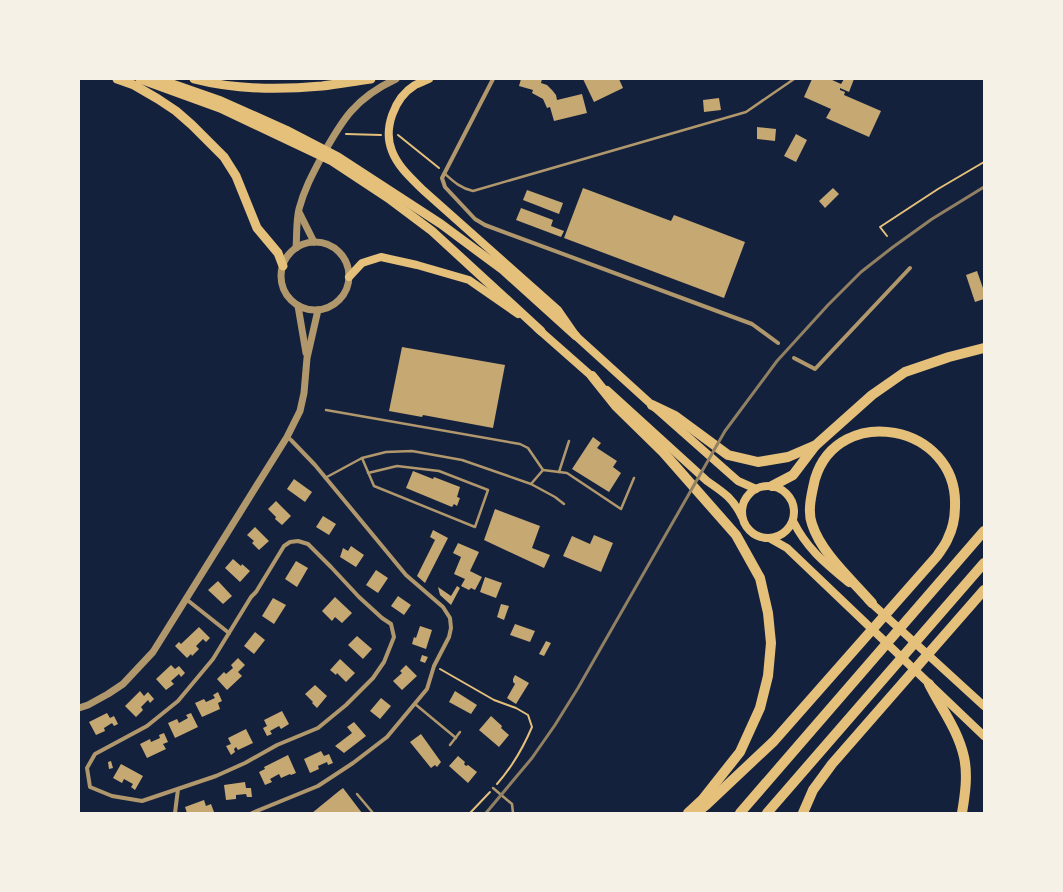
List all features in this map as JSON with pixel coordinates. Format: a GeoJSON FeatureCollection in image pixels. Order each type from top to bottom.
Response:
{"type":"FeatureCollection","features":[{"type":"Feature","properties":{"kind":"highway"},"geometry":{"type":"LineString","coordinates":[[118,79],[140,88],[176,111],[224,157],[236,176],[257,228],[278,253],[283,266]]}},
{"type":"Feature","properties":{"kind":"highway"},"geometry":{"type":"LineString","coordinates":[[140,79],[220,108],[332,161],[388,198],[432,231],[541,330]]}},
{"type":"Feature","properties":{"kind":"highway"},"geometry":{"type":"LineString","coordinates":[[158,79],[221,101],[286,130],[338,157],[441,224],[503,270],[576,336]]}},
{"type":"Feature","properties":{"kind":"highway"},"geometry":{"type":"LineString","coordinates":[[194,79],[213,84],[264,88],[323,86],[371,79]]}},
{"type":"Feature","properties":{"kind":"highway"},"geometry":{"type":"LineString","coordinates":[[772,486],[792,475],[816,445],[872,395],[905,372],[949,357],[984,348]]}},
{"type":"Feature","properties":{"kind":"highway"},"geometry":{"type":"LineString","coordinates":[[592,376],[616,406],[663,452],[736,534],[760,578],[768,613],[771,643],[768,676],[760,708],[740,752],[702,800],[688,813]]}},
{"type":"Feature","properties":{"kind":"highway"},"geometry":{"type":"LineString","coordinates":[[652,405],[675,416],[728,455],[758,462],[788,457],[816,445]]}},
{"type":"Feature","properties":{"kind":"highway"},"geometry":{"type":"LineString","coordinates":[[696,813],[774,741],[937,556],[948,538],[954,518],[955,496],[950,474],[936,452],[915,438],[893,432],[872,432],[851,438],[833,449],[818,469],[810,497],[811,523],[822,547],[872,603]]}},
{"type":"Feature","properties":{"kind":"highway"},"geometry":{"type":"LineString","coordinates":[[740,813],[984,531]]}},
{"type":"Feature","properties":{"kind":"highway"},"geometry":{"type":"LineString","coordinates":[[767,813],[984,563]]}},
{"type":"Feature","properties":{"kind":"highway"},"geometry":{"type":"LineString","coordinates":[[803,813],[814,790],[832,764],[984,590]]}},
{"type":"Feature","properties":{"kind":"highway"},"geometry":{"type":"LineString","coordinates":[[929,684],[958,739],[964,758],[966,777],[962,813]]}},
{"type":"Feature","properties":{"kind":"main road"},"geometry":{"type":"LineString","coordinates":[[429,79],[414,86],[403,96],[395,109],[390,123],[389,139],[392,152],[398,162],[423,190],[558,310],[576,336],[738,481],[756,489]]}},
{"type":"Feature","properties":{"kind":"main road"},"geometry":{"type":"LineString","coordinates":[[349,277],[362,263],[382,257],[469,280],[541,330],[706,481],[719,489],[736,505],[745,526],[751,533],[765,539],[771,539],[784,534],[793,521],[794,508],[791,499],[779,488],[763,486],[749,494],[745,499],[742,507],[742,517]]}},
{"type":"Feature","properties":{"kind":"main road"},"geometry":{"type":"LineString","coordinates":[[793,521],[800,536],[816,555],[872,603],[984,706]]}},
{"type":"Feature","properties":{"kind":"main road"},"geometry":{"type":"LineString","coordinates":[[771,539],[787,548],[984,736]]}},
{"type":"Feature","properties":{"kind":"street"},"geometry":{"type":"LineString","coordinates":[[296,248],[299,210],[305,189],[335,133],[349,112],[370,92],[396,79]]}},
{"type":"Feature","properties":{"kind":"street"},"geometry":{"type":"LineString","coordinates":[[493,79],[442,178],[445,186],[475,219],[485,225],[752,324],[778,344]]}},
{"type":"Feature","properties":{"kind":"street"},"geometry":{"type":"LineString","coordinates":[[299,210],[314,242]]}},
{"type":"Feature","properties":{"kind":"street"},"geometry":{"type":"LineString","coordinates":[[314,242],[325,244],[335,249],[342,256],[347,266],[349,277],[343,295],[336,303],[328,308],[308,310],[298,306],[290,299],[284,289],[281,278],[283,266],[288,256],[296,248],[314,242]]}},
{"type":"Feature","properties":{"kind":"street"},"geometry":{"type":"LineString","coordinates":[[794,358],[815,369],[910,268]]}},
{"type":"Feature","properties":{"kind":"street"},"geometry":{"type":"LineString","coordinates":[[298,306],[307,358]]}},
{"type":"Feature","properties":{"kind":"street"},"geometry":{"type":"LineString","coordinates":[[79,708],[88,705],[123,684],[139,669],[153,652],[287,437],[300,411],[304,393],[307,358],[318,310]]}},
{"type":"Feature","properties":{"kind":"street"},"geometry":{"type":"LineString","coordinates":[[252,813],[318,786],[353,763],[387,737],[427,689],[434,666],[449,637],[451,628],[450,618],[443,607],[406,574],[314,465],[287,437]]}},
{"type":"Feature","properties":{"kind":"street"},"geometry":{"type":"LineString","coordinates":[[298,541],[308,544],[359,597],[382,618],[391,624],[394,637],[384,662],[373,678],[346,705],[318,728],[277,745],[245,763],[216,776],[178,789],[142,802],[112,796],[90,787],[87,768],[95,754],[147,726],[178,701],[213,659],[284,546],[290,542],[298,541]]}},
{"type":"Feature","properties":{"kind":"street"},"geometry":{"type":"LineString","coordinates":[[186,599],[229,633]]}},
{"type":"Feature","properties":{"kind":"street"},"geometry":{"type":"LineString","coordinates":[[175,813],[178,789]]}},
{"type":"Feature","properties":{"kind":"lane"},"geometry":{"type":"LineString","coordinates":[[444,173],[456,184],[473,191],[746,112],[794,79]]}},
{"type":"Feature","properties":{"kind":"lane"},"geometry":{"type":"LineString","coordinates":[[326,410],[520,444],[528,448],[543,470],[567,473],[621,509],[634,478]]}},
{"type":"Feature","properties":{"kind":"lane"},"geometry":{"type":"LineString","coordinates":[[559,472],[569,441]]}},
{"type":"Feature","properties":{"kind":"lane"},"geometry":{"type":"LineString","coordinates":[[325,478],[362,458],[386,452],[412,452],[462,460],[531,484],[555,496],[564,504]]}},
{"type":"Feature","properties":{"kind":"lane"},"geometry":{"type":"LineString","coordinates":[[362,458],[368,473],[374,486],[475,527],[488,490],[439,471],[397,466],[368,473]]}},
{"type":"Feature","properties":{"kind":"lane"},"geometry":{"type":"LineString","coordinates":[[531,484],[543,470]]}},
{"type":"Feature","properties":{"kind":"lane"},"geometry":{"type":"LineString","coordinates":[[415,704],[456,738]]}},
{"type":"Feature","properties":{"kind":"lane"},"geometry":{"type":"LineString","coordinates":[[450,745],[460,732]]}},
{"type":"Feature","properties":{"kind":"lane"},"geometry":{"type":"LineString","coordinates":[[493,788],[512,804],[513,813]]}},
{"type":"Feature","properties":{"kind":"lane"},"geometry":{"type":"LineString","coordinates":[[357,794],[373,813]]}},
{"type":"Feature","properties":{"kind":"path"},"geometry":{"type":"LineString","coordinates":[[887,236],[880,227],[938,189],[984,162]]}},
{"type":"Feature","properties":{"kind":"path"},"geometry":{"type":"LineString","coordinates":[[434,666],[494,700],[516,708],[528,715],[532,727],[523,747],[505,775],[470,813]]}},
{"type":"Feature","properties":{"kind":"building"},"geometry":{"type":"Polygon","coordinates":[[[521,79],[542,79],[541,83],[547,85],[552,90],[556,95],[557,100],[582,94],[587,113],[554,121],[550,107],[547,108],[543,99],[532,93],[533,90],[519,86],[521,79]]]}},
{"type":"Feature","properties":{"kind":"building"},"geometry":{"type":"Polygon","coordinates":[[[583,79],[619,79],[623,88],[594,102],[583,79]]]}},
{"type":"Feature","properties":{"kind":"building"},"geometry":{"type":"Polygon","coordinates":[[[812,79],[830,79],[841,84],[844,79],[854,79],[849,92],[840,88],[840,90],[845,92],[844,95],[881,111],[869,137],[826,118],[831,109],[804,97],[812,79]]]}},
{"type":"Feature","properties":{"kind":"building"},"geometry":{"type":"Polygon","coordinates":[[[719,98],[721,110],[704,112],[703,100],[719,98]]]}},
{"type":"Feature","properties":{"kind":"building"},"geometry":{"type":"Polygon","coordinates":[[[757,127],[776,129],[775,141],[757,139],[757,127]]]}},
{"type":"Feature","properties":{"kind":"building"},"geometry":{"type":"Polygon","coordinates":[[[796,134],[807,140],[796,162],[784,156],[796,134]]]}},
{"type":"Feature","properties":{"kind":"building"},"geometry":{"type":"Polygon","coordinates":[[[583,188],[671,221],[674,215],[745,242],[724,298],[564,238],[583,188]]]}},
{"type":"Feature","properties":{"kind":"building"},"geometry":{"type":"Polygon","coordinates":[[[833,188],[839,194],[825,208],[819,201],[833,188]]]}},
{"type":"Feature","properties":{"kind":"building"},"geometry":{"type":"Polygon","coordinates":[[[527,190],[563,203],[559,214],[523,200],[527,190]]]}},
{"type":"Feature","properties":{"kind":"building"},"geometry":{"type":"Polygon","coordinates":[[[521,208],[553,220],[551,226],[564,231],[561,237],[516,220],[521,208]]]}},
{"type":"Feature","properties":{"kind":"building"},"geometry":{"type":"Polygon","coordinates":[[[977,271],[984,291],[984,299],[975,302],[966,275],[977,271]]]}},
{"type":"Feature","properties":{"kind":"building"},"geometry":{"type":"Polygon","coordinates":[[[402,347],[505,365],[493,428],[423,415],[422,417],[389,411],[402,347]]]}},
{"type":"Feature","properties":{"kind":"building"},"geometry":{"type":"Polygon","coordinates":[[[593,437],[601,443],[597,448],[617,461],[613,467],[621,473],[609,492],[572,469],[593,437]]]}},
{"type":"Feature","properties":{"kind":"building"},"geometry":{"type":"Polygon","coordinates":[[[413,471],[460,487],[457,497],[460,498],[457,506],[454,504],[452,507],[406,488],[413,471]]]}},
{"type":"Feature","properties":{"kind":"building"},"geometry":{"type":"Polygon","coordinates":[[[294,479],[312,492],[305,502],[287,489],[294,479]]]}},
{"type":"Feature","properties":{"kind":"building"},"geometry":{"type":"Polygon","coordinates":[[[276,501],[291,516],[282,525],[275,519],[276,517],[268,509],[276,501]]]}},
{"type":"Feature","properties":{"kind":"building"},"geometry":{"type":"Polygon","coordinates":[[[495,509],[540,526],[532,548],[550,555],[544,568],[484,540],[495,509]]]}},
{"type":"Feature","properties":{"kind":"building"},"geometry":{"type":"Polygon","coordinates":[[[323,516],[336,524],[329,535],[316,527],[323,516]]]}},
{"type":"Feature","properties":{"kind":"building"},"geometry":{"type":"Polygon","coordinates":[[[255,527],[269,541],[259,550],[252,543],[254,541],[247,535],[255,527]]]}},
{"type":"Feature","properties":{"kind":"building"},"geometry":{"type":"Polygon","coordinates":[[[433,530],[448,538],[425,583],[417,576],[435,540],[430,537],[433,530]]]}},
{"type":"Feature","properties":{"kind":"building"},"geometry":{"type":"Polygon","coordinates":[[[594,535],[613,543],[601,572],[563,556],[572,536],[590,544],[594,535]]]}},
{"type":"Feature","properties":{"kind":"building"},"geometry":{"type":"Polygon","coordinates":[[[458,543],[479,552],[470,571],[482,577],[475,590],[471,588],[469,590],[461,586],[465,579],[454,574],[461,557],[453,553],[458,543]]]}},
{"type":"Feature","properties":{"kind":"building"},"geometry":{"type":"Polygon","coordinates":[[[351,546],[364,555],[356,567],[340,557],[343,548],[348,551],[351,546]]]}},
{"type":"Feature","properties":{"kind":"building"},"geometry":{"type":"Polygon","coordinates":[[[233,559],[250,571],[240,582],[225,568],[233,559]]]}},
{"type":"Feature","properties":{"kind":"building"},"geometry":{"type":"Polygon","coordinates":[[[296,561],[308,568],[297,587],[285,579],[296,561]]]}},
{"type":"Feature","properties":{"kind":"building"},"geometry":{"type":"Polygon","coordinates":[[[376,570],[388,578],[378,593],[366,585],[376,570]]]}},
{"type":"Feature","properties":{"kind":"building"},"geometry":{"type":"Polygon","coordinates":[[[485,577],[502,583],[496,598],[480,592],[485,577]]]}},
{"type":"Feature","properties":{"kind":"building"},"geometry":{"type":"Polygon","coordinates":[[[218,581],[232,596],[223,604],[208,590],[218,581]]]}},
{"type":"Feature","properties":{"kind":"building"},"geometry":{"type":"Polygon","coordinates":[[[457,586],[460,588],[451,605],[440,595],[438,587],[451,596],[457,586]]]}},
{"type":"Feature","properties":{"kind":"building"},"geometry":{"type":"Polygon","coordinates":[[[398,596],[411,605],[404,615],[391,606],[398,596]]]}},
{"type":"Feature","properties":{"kind":"building"},"geometry":{"type":"Polygon","coordinates":[[[335,597],[352,613],[342,623],[335,617],[332,621],[322,611],[335,597]]]}},
{"type":"Feature","properties":{"kind":"building"},"geometry":{"type":"Polygon","coordinates":[[[273,598],[286,605],[274,624],[262,616],[273,598]]]}},
{"type":"Feature","properties":{"kind":"building"},"geometry":{"type":"Polygon","coordinates":[[[501,604],[509,606],[504,620],[497,617],[501,604]]]}},
{"type":"Feature","properties":{"kind":"building"},"geometry":{"type":"Polygon","coordinates":[[[515,624],[535,631],[530,642],[510,635],[515,624]]]}},
{"type":"Feature","properties":{"kind":"building"},"geometry":{"type":"Polygon","coordinates":[[[420,626],[432,630],[426,649],[412,644],[414,637],[416,638],[420,626]]]}},
{"type":"Feature","properties":{"kind":"building"},"geometry":{"type":"Polygon","coordinates":[[[199,627],[210,638],[206,642],[203,639],[196,646],[199,649],[192,656],[191,654],[187,658],[175,646],[179,642],[181,644],[199,627]]]}},
{"type":"Feature","properties":{"kind":"building"},"geometry":{"type":"Polygon","coordinates":[[[255,632],[265,640],[254,654],[244,646],[255,632]]]}},
{"type":"Feature","properties":{"kind":"building"},"geometry":{"type":"Polygon","coordinates":[[[357,636],[372,649],[363,659],[348,645],[357,636]]]}},
{"type":"Feature","properties":{"kind":"building"},"geometry":{"type":"Polygon","coordinates":[[[546,641],[551,643],[544,656],[539,654],[546,641]]]}},
{"type":"Feature","properties":{"kind":"building"},"geometry":{"type":"Polygon","coordinates":[[[422,655],[428,657],[425,663],[420,661],[422,655]]]}},
{"type":"Feature","properties":{"kind":"building"},"geometry":{"type":"Polygon","coordinates":[[[238,658],[245,665],[238,672],[242,676],[227,690],[217,679],[224,672],[226,674],[233,668],[231,665],[238,658]]]}},
{"type":"Feature","properties":{"kind":"building"},"geometry":{"type":"Polygon","coordinates":[[[340,659],[355,673],[346,682],[337,673],[336,675],[330,670],[340,659]]]}},
{"type":"Feature","properties":{"kind":"building"},"geometry":{"type":"Polygon","coordinates":[[[171,665],[175,669],[179,666],[185,673],[181,677],[179,674],[171,681],[174,684],[166,690],[156,679],[171,665]]]}},
{"type":"Feature","properties":{"kind":"building"},"geometry":{"type":"Polygon","coordinates":[[[406,665],[417,676],[402,690],[393,681],[402,673],[400,671],[406,665]]]}},
{"type":"Feature","properties":{"kind":"building"},"geometry":{"type":"Polygon","coordinates":[[[515,675],[529,683],[516,704],[507,698],[515,684],[513,679],[515,675]]]}},
{"type":"Feature","properties":{"kind":"building"},"geometry":{"type":"Polygon","coordinates":[[[315,685],[327,696],[317,708],[305,694],[315,685]]]}},
{"type":"Feature","properties":{"kind":"building"},"geometry":{"type":"Polygon","coordinates":[[[140,691],[144,696],[148,692],[154,699],[150,703],[148,700],[141,707],[143,710],[136,717],[125,706],[140,691]]]}},
{"type":"Feature","properties":{"kind":"building"},"geometry":{"type":"Polygon","coordinates":[[[455,691],[477,705],[471,714],[449,702],[455,691]]]}},
{"type":"Feature","properties":{"kind":"building"},"geometry":{"type":"Polygon","coordinates":[[[218,692],[222,701],[218,703],[220,709],[202,717],[195,703],[204,699],[206,702],[215,698],[213,695],[218,692]]]}},
{"type":"Feature","properties":{"kind":"building"},"geometry":{"type":"Polygon","coordinates":[[[381,698],[391,706],[380,719],[370,711],[381,698]]]}},
{"type":"Feature","properties":{"kind":"building"},"geometry":{"type":"Polygon","coordinates":[[[282,711],[289,724],[281,729],[279,726],[270,731],[272,734],[267,736],[263,728],[267,726],[264,720],[282,711]]]}},
{"type":"Feature","properties":{"kind":"building"},"geometry":{"type":"Polygon","coordinates":[[[107,713],[110,718],[114,716],[118,724],[114,726],[112,723],[104,728],[105,731],[96,735],[89,722],[107,713]]]}},
{"type":"Feature","properties":{"kind":"building"},"geometry":{"type":"Polygon","coordinates":[[[191,713],[198,727],[175,738],[168,723],[177,719],[179,723],[188,718],[186,715],[191,713]]]}},
{"type":"Feature","properties":{"kind":"building"},"geometry":{"type":"Polygon","coordinates":[[[491,716],[509,735],[499,747],[479,730],[491,716]]]}},
{"type":"Feature","properties":{"kind":"building"},"geometry":{"type":"Polygon","coordinates":[[[354,722],[366,736],[344,753],[335,746],[352,733],[347,727],[354,722]]]}},
{"type":"Feature","properties":{"kind":"building"},"geometry":{"type":"Polygon","coordinates":[[[246,729],[253,743],[238,750],[236,747],[234,749],[235,752],[231,755],[226,746],[231,744],[228,738],[246,729]]]}},
{"type":"Feature","properties":{"kind":"building"},"geometry":{"type":"Polygon","coordinates":[[[164,733],[168,742],[163,744],[166,749],[147,758],[140,744],[150,739],[151,742],[160,738],[159,735],[164,733]]]}},
{"type":"Feature","properties":{"kind":"building"},"geometry":{"type":"Polygon","coordinates":[[[421,734],[441,762],[437,767],[435,765],[431,768],[410,742],[421,734]]]}},
{"type":"Feature","properties":{"kind":"building"},"geometry":{"type":"Polygon","coordinates":[[[321,751],[324,756],[329,754],[333,763],[328,765],[327,762],[318,766],[319,769],[310,773],[304,759],[321,751]]]}},
{"type":"Feature","properties":{"kind":"building"},"geometry":{"type":"Polygon","coordinates":[[[288,755],[296,773],[281,778],[279,774],[270,779],[272,782],[265,785],[259,772],[265,769],[264,767],[288,755]]]}},
{"type":"Feature","properties":{"kind":"building"},"geometry":{"type":"Polygon","coordinates":[[[458,756],[465,762],[464,764],[466,766],[468,765],[477,772],[468,783],[449,766],[458,756]]]}},
{"type":"Feature","properties":{"kind":"building"},"geometry":{"type":"Polygon","coordinates":[[[111,761],[113,768],[109,769],[108,762],[111,761]]]}},
{"type":"Feature","properties":{"kind":"building"},"geometry":{"type":"Polygon","coordinates":[[[121,764],[143,776],[135,790],[131,787],[133,784],[124,779],[122,783],[113,778],[121,764]]]}},
{"type":"Feature","properties":{"kind":"building"},"geometry":{"type":"Polygon","coordinates":[[[245,782],[246,788],[251,788],[252,797],[247,797],[246,794],[236,795],[236,799],[226,800],[224,785],[245,782]]]}},
{"type":"Feature","properties":{"kind":"building"},"geometry":{"type":"Polygon","coordinates":[[[343,788],[362,813],[312,813],[339,791],[343,788]]]}},
{"type":"Feature","properties":{"kind":"building"},"geometry":{"type":"Polygon","coordinates":[[[204,800],[206,806],[211,804],[214,812],[187,813],[185,807],[204,800]]]}},
{"type":"Feature","properties":{"kind":"railway"},"geometry":{"type":"LineString","coordinates":[[486,813],[532,758],[555,725],[578,688],[725,431],[777,361],[828,305],[861,272],[932,219],[984,187]]}}]}
